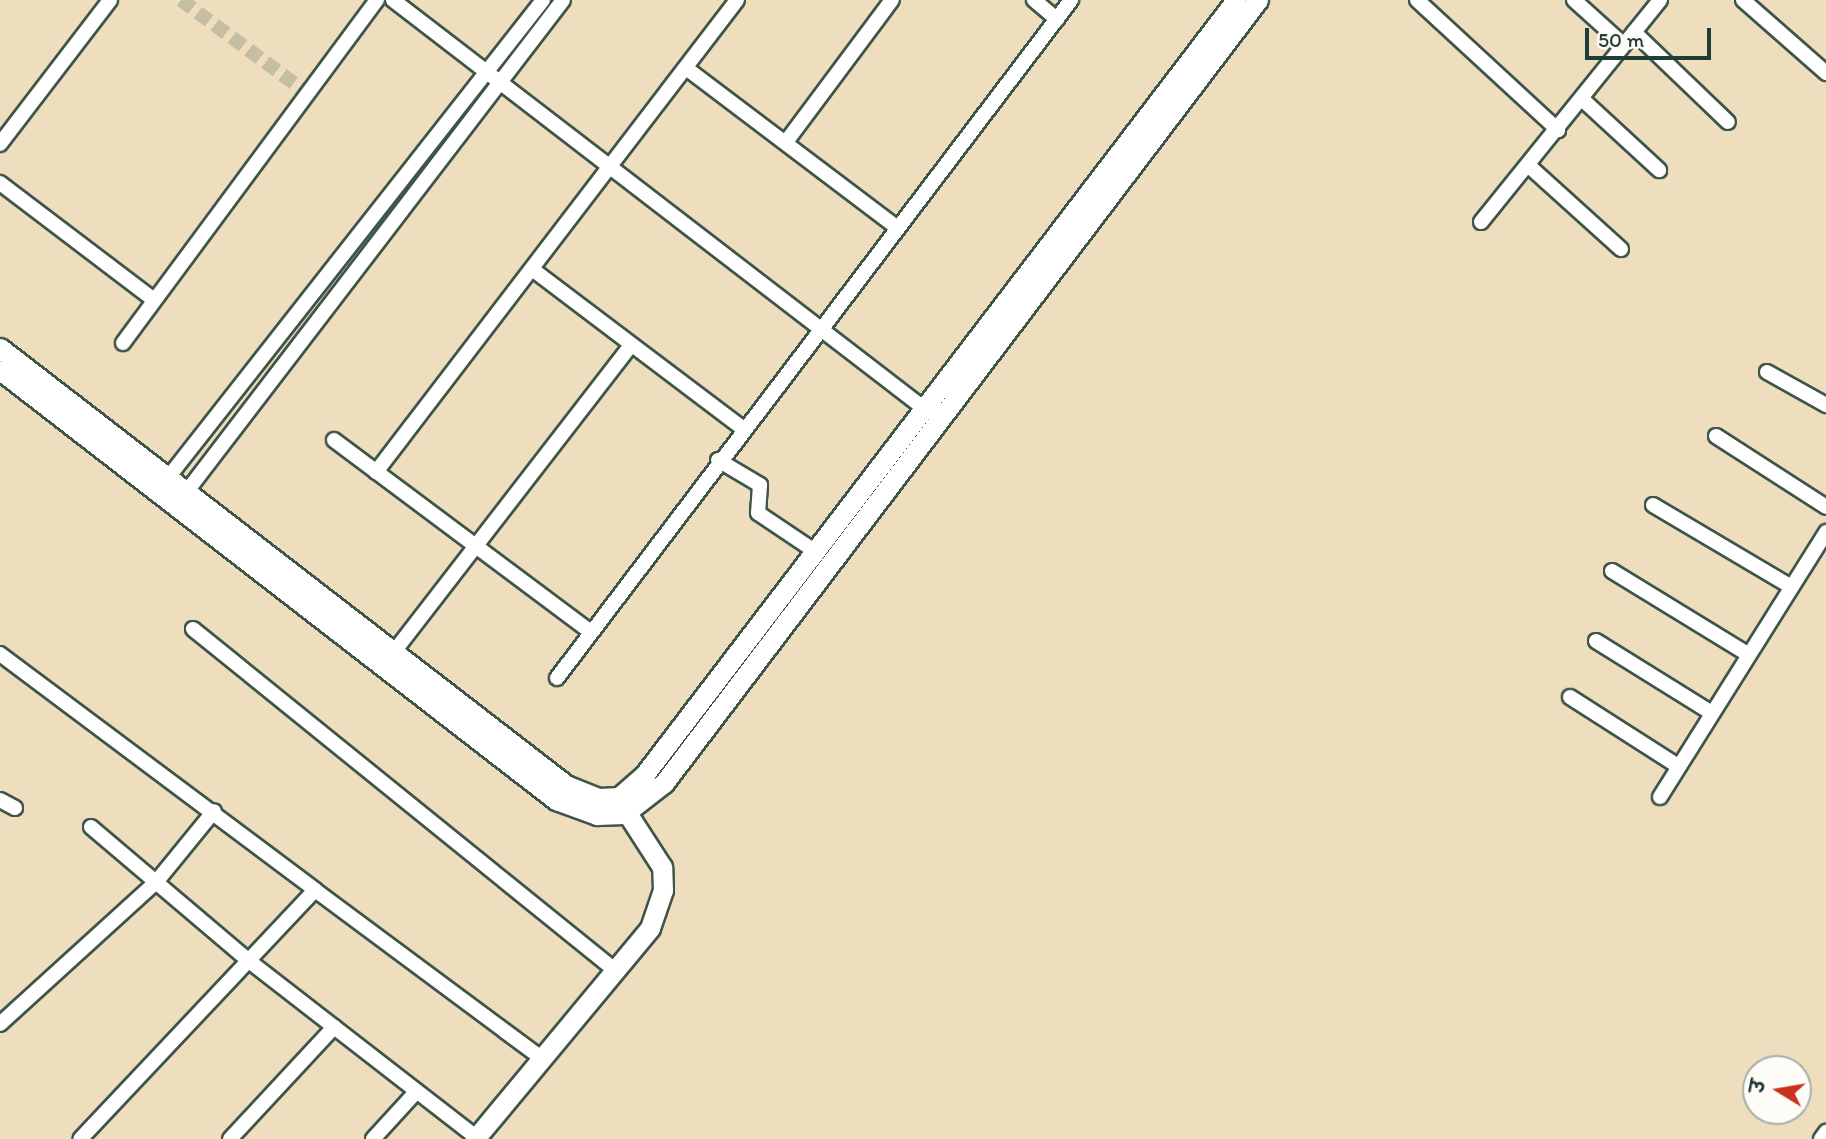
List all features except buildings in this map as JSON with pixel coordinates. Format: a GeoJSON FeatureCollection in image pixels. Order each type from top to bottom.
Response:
{"type":"FeatureCollection","features":[{"type":"Feature","properties":{"kind":"street"},"geometry":{"type":"LineString","coordinates":[[0,144],[110,0]]}},
{"type":"Feature","properties":{"kind":"street"},"geometry":{"type":"LineString","coordinates":[[123,343],[377,0]]}},
{"type":"Feature","properties":{"kind":"street"},"geometry":{"type":"LineString","coordinates":[[393,0],[932,415]]}},
{"type":"Feature","properties":{"kind":"street"},"geometry":{"type":"LineString","coordinates":[[164,484],[543,0]]}},
{"type":"Feature","properties":{"kind":"street"},"geometry":{"type":"LineString","coordinates":[[182,498],[563,0]]}},
{"type":"Feature","properties":{"kind":"street"},"geometry":{"type":"LineString","coordinates":[[376,472],[532,269],[608,163],[686,68],[737,0]]}},
{"type":"Feature","properties":{"kind":"street"},"geometry":{"type":"LineString","coordinates":[[786,142],[892,0]]}},
{"type":"Feature","properties":{"kind":"street"},"geometry":{"type":"LineString","coordinates":[[1034,0],[1056,19]]}},
{"type":"Feature","properties":{"kind":"street"},"geometry":{"type":"LineString","coordinates":[[557,678],[817,327],[1071,0]]}},
{"type":"Feature","properties":{"kind":"street"},"geometry":{"type":"LineString","coordinates":[[622,806],[653,796],[1236,0]]}},
{"type":"Feature","properties":{"kind":"street"},"geometry":{"type":"LineString","coordinates":[[1417,0],[1558,130]]}},
{"type":"Feature","properties":{"kind":"street"},"geometry":{"type":"LineString","coordinates":[[1573,0],[1624,45]]}},
{"type":"Feature","properties":{"kind":"street"},"geometry":{"type":"LineString","coordinates":[[1481,222],[1529,166],[1660,0]]}},
{"type":"Feature","properties":{"kind":"street"},"geometry":{"type":"LineString","coordinates":[[1743,0],[1823,64]]}},
{"type":"Feature","properties":{"kind":"street"},"geometry":{"type":"LineString","coordinates":[[622,806],[816,552],[932,415],[1256,1]]}},
{"type":"Feature","properties":{"kind":"street"},"geometry":{"type":"LineString","coordinates":[[1634,32],[1728,122]]}},
{"type":"Feature","properties":{"kind":"street"},"geometry":{"type":"LineString","coordinates":[[686,68],[896,228]]}},
{"type":"Feature","properties":{"kind":"street"},"geometry":{"type":"LineString","coordinates":[[1582,99],[1659,170]]}},
{"type":"Feature","properties":{"kind":"street"},"geometry":{"type":"LineString","coordinates":[[1529,166],[1621,248]]}},
{"type":"Feature","properties":{"kind":"street"},"geometry":{"type":"LineString","coordinates":[[0,183],[153,299]]}},
{"type":"Feature","properties":{"kind":"street"},"geometry":{"type":"LineString","coordinates":[[532,269],[630,346],[742,428]]}},
{"type":"Feature","properties":{"kind":"street"},"geometry":{"type":"LineString","coordinates":[[390,657],[630,346]]}},
{"type":"Feature","properties":{"kind":"street"},"geometry":{"type":"LineString","coordinates":[[0,348],[164,484],[390,657],[566,785],[622,806],[662,867],[663,890],[650,928],[475,1138],[249,961],[92,827]]}},
{"type":"Feature","properties":{"kind":"street"},"geometry":{"type":"LineString","coordinates":[[0,370],[164,484]]}},
{"type":"Feature","properties":{"kind":"street"},"geometry":{"type":"LineString","coordinates":[[1767,372],[1826,405]]}},
{"type":"Feature","properties":{"kind":"street"},"geometry":{"type":"LineString","coordinates":[[1716,436],[1826,507]]}},
{"type":"Feature","properties":{"kind":"street"},"geometry":{"type":"LineString","coordinates":[[334,440],[592,632]]}},
{"type":"Feature","properties":{"kind":"street"},"geometry":{"type":"LineString","coordinates":[[718,460],[760,485],[758,513],[816,552]]}},
{"type":"Feature","properties":{"kind":"street"},"geometry":{"type":"LineString","coordinates":[[1653,505],[1790,586]]}},
{"type":"Feature","properties":{"kind":"street"},"geometry":{"type":"LineString","coordinates":[[1660,797],[1746,653],[1826,532]]}},
{"type":"Feature","properties":{"kind":"street"},"geometry":{"type":"LineString","coordinates":[[1612,571],[1746,653]]}},
{"type":"Feature","properties":{"kind":"street"},"geometry":{"type":"LineString","coordinates":[[193,629],[616,971]]}},
{"type":"Feature","properties":{"kind":"street"},"geometry":{"type":"LineString","coordinates":[[1596,641],[1710,712]]}},
{"type":"Feature","properties":{"kind":"street"},"geometry":{"type":"LineString","coordinates":[[0,654],[214,811],[315,890],[540,1057]]}},
{"type":"Feature","properties":{"kind":"street"},"geometry":{"type":"LineString","coordinates":[[1570,697],[1678,766]]}},
{"type":"Feature","properties":{"kind":"street"},"geometry":{"type":"LineString","coordinates":[[0,800],[15,808]]}},
{"type":"Feature","properties":{"kind":"street"},"geometry":{"type":"LineString","coordinates":[[0,1024],[157,881],[214,811]]}},
{"type":"Feature","properties":{"kind":"street"},"geometry":{"type":"LineString","coordinates":[[80,1139],[315,890]]}},
{"type":"Feature","properties":{"kind":"street"},"geometry":{"type":"LineString","coordinates":[[230,1139],[334,1027]]}},
{"type":"Feature","properties":{"kind":"street"},"geometry":{"type":"LineString","coordinates":[[373,1139],[416,1092]]}},
{"type":"Feature","properties":{"kind":"street"},"geometry":{"type":"LineString","coordinates":[[1821,1139],[1826,1132]]}},
{"type":"Feature","properties":{"kind":"tunnel"},"geometry":{"type":"LineString","coordinates":[[181,0],[307,93]]}}]}
